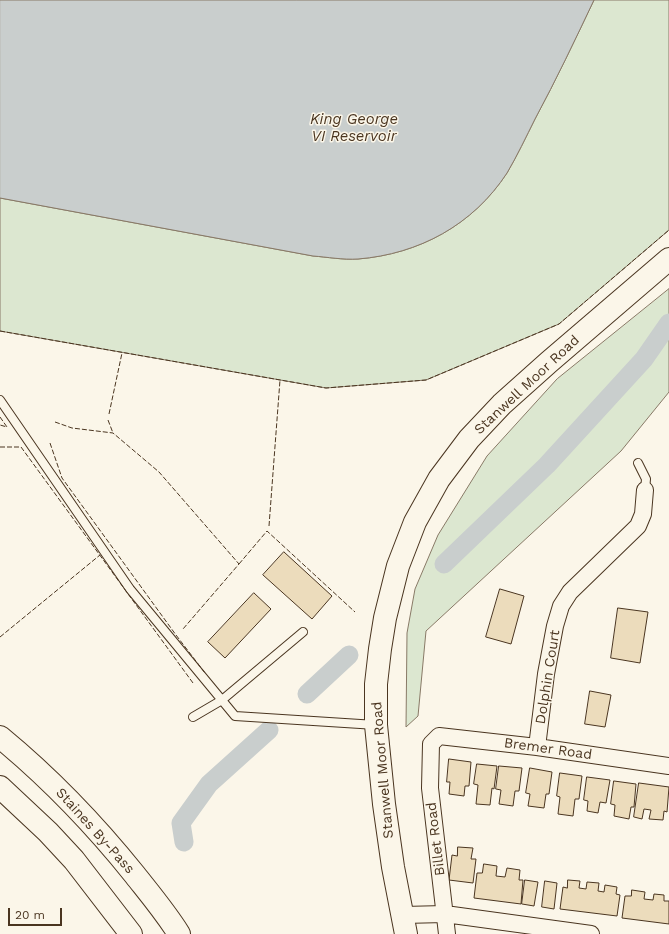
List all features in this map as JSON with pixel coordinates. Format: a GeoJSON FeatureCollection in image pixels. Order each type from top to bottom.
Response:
{"type":"FeatureCollection","features":[{"type":"Feature","properties":{"kind":"main road","name":"Stanwell Moor Road"},"geometry":{"type":"LineString","coordinates":[[405,924],[393,867],[384,804],[376,725],[376,684],[385,618],[398,566],[415,522],[439,479],[469,440],[502,404],[669,260]]}},
{"type":"Feature","properties":{"kind":"main road","name":"Staines By-Pass"},"geometry":{"type":"LineString","coordinates":[[0,737],[67,797],[105,838],[149,893],[178,934]]}},
{"type":"Feature","properties":{"kind":"main road"},"geometry":{"type":"LineString","coordinates":[[0,787],[48,832],[74,860],[131,934]]}},
{"type":"Feature","properties":{"kind":"street","name":"Dolphin Court"},"geometry":{"type":"LineString","coordinates":[[537,747],[546,674],[555,626],[561,606],[570,592],[638,526],[643,514],[645,490]]}},
{"type":"Feature","properties":{"kind":"street","name":"Bremer Road"},"geometry":{"type":"LineString","coordinates":[[431,744],[439,736],[537,747],[669,766]]}},
{"type":"Feature","properties":{"kind":"street","name":"Billet Road"},"geometry":{"type":"LineString","coordinates":[[431,744],[430,788],[447,934]]}},
{"type":"Feature","properties":{"kind":"street"},"geometry":{"type":"LineString","coordinates":[[405,924],[445,914],[591,934]]}},
{"type":"Feature","properties":{"kind":"lane"},"geometry":{"type":"LineString","coordinates":[[0,400],[130,589],[235,716],[376,725]]}},
{"type":"Feature","properties":{"kind":"lane"},"geometry":{"type":"LineString","coordinates":[[638,463],[646,479],[645,490]]}},
{"type":"Feature","properties":{"kind":"lane"},"geometry":{"type":"LineString","coordinates":[[193,718],[222,700],[303,632]]}},
{"type":"Feature","properties":{"kind":"green space"},"geometry":{"type":"Polygon","coordinates":[[[594,0],[669,0],[669,230],[559,324],[426,380],[326,388],[0,331],[0,198],[313,256],[341,259],[358,259],[381,256],[402,251],[443,234],[478,208],[507,173],[558,75],[594,0]]]}},
{"type":"Feature","properties":{"kind":"green space"},"geometry":{"type":"Polygon","coordinates":[[[669,289],[669,392],[621,451],[426,631],[418,716],[406,727],[407,633],[415,589],[438,535],[487,456],[557,379],[669,289]]]}},
{"type":"Feature","properties":{"kind":"water","name":"King George VI Reservoir"},"geometry":{"type":"Polygon","coordinates":[[[0,0],[594,0],[558,75],[507,173],[478,208],[443,234],[402,251],[381,256],[358,259],[341,259],[313,256],[0,198],[0,0]]]}},
{"type":"Feature","properties":{"kind":"building"},"geometry":{"type":"Polygon","coordinates":[[[284,552],[332,596],[312,619],[263,575],[284,552]]]}},
{"type":"Feature","properties":{"kind":"building"},"geometry":{"type":"Polygon","coordinates":[[[500,589],[524,596],[511,644],[486,637],[500,589]]]}},
{"type":"Feature","properties":{"kind":"building"},"geometry":{"type":"Polygon","coordinates":[[[254,593],[271,609],[225,658],[208,642],[254,593]]]}},
{"type":"Feature","properties":{"kind":"building"},"geometry":{"type":"Polygon","coordinates":[[[618,608],[648,612],[640,663],[611,658],[618,608]]]}},
{"type":"Feature","properties":{"kind":"building"},"geometry":{"type":"Polygon","coordinates":[[[590,691],[611,695],[605,727],[585,724],[590,691]]]}},
{"type":"Feature","properties":{"kind":"building"},"geometry":{"type":"Polygon","coordinates":[[[449,759],[471,762],[469,786],[465,786],[464,796],[449,794],[450,782],[447,782],[449,759]]]}},
{"type":"Feature","properties":{"kind":"building"},"geometry":{"type":"Polygon","coordinates":[[[477,764],[497,766],[490,805],[476,804],[478,785],[474,784],[477,764]]]}},
{"type":"Feature","properties":{"kind":"building"},"geometry":{"type":"Polygon","coordinates":[[[499,766],[522,768],[519,791],[515,791],[513,806],[499,804],[501,790],[496,789],[499,766]]]}},
{"type":"Feature","properties":{"kind":"building"},"geometry":{"type":"Polygon","coordinates":[[[530,768],[552,772],[549,794],[546,794],[544,808],[528,806],[530,794],[526,793],[530,768]]]}},
{"type":"Feature","properties":{"kind":"building"},"geometry":{"type":"Polygon","coordinates":[[[560,773],[582,776],[579,799],[575,799],[573,816],[558,814],[560,797],[557,796],[560,773]]]}},
{"type":"Feature","properties":{"kind":"building"},"geometry":{"type":"Polygon","coordinates":[[[587,777],[610,780],[606,803],[600,802],[598,813],[587,811],[588,801],[584,800],[587,777]]]}},
{"type":"Feature","properties":{"kind":"building"},"geometry":{"type":"Polygon","coordinates":[[[614,781],[636,784],[634,807],[631,807],[629,819],[614,816],[615,805],[611,804],[614,781]]]}},
{"type":"Feature","properties":{"kind":"building"},"geometry":{"type":"Polygon","coordinates":[[[639,783],[669,787],[667,812],[664,811],[663,820],[649,819],[651,810],[644,809],[642,819],[634,817],[639,783]]]}},
{"type":"Feature","properties":{"kind":"building"},"geometry":{"type":"Polygon","coordinates":[[[458,847],[473,848],[471,859],[476,859],[473,883],[449,880],[452,855],[457,856],[458,847]]]}},
{"type":"Feature","properties":{"kind":"building"},"geometry":{"type":"Polygon","coordinates":[[[484,864],[497,866],[496,876],[505,877],[507,868],[520,870],[519,880],[523,880],[521,904],[474,898],[477,873],[482,873],[484,864]]]}},
{"type":"Feature","properties":{"kind":"building"},"geometry":{"type":"Polygon","coordinates":[[[525,880],[538,882],[534,906],[522,904],[525,880]]]}},
{"type":"Feature","properties":{"kind":"building"},"geometry":{"type":"Polygon","coordinates":[[[568,880],[580,881],[579,888],[586,889],[587,882],[599,883],[598,891],[604,892],[605,885],[617,887],[616,894],[620,895],[617,916],[560,909],[563,887],[567,888],[568,880]]]}},
{"type":"Feature","properties":{"kind":"building"},"geometry":{"type":"Polygon","coordinates":[[[545,881],[557,883],[554,909],[542,907],[545,881]]]}},
{"type":"Feature","properties":{"kind":"building"},"geometry":{"type":"Polygon","coordinates":[[[632,890],[645,892],[644,899],[653,900],[654,894],[664,895],[664,901],[669,901],[669,924],[622,918],[625,896],[631,896],[632,890]]]}},
{"type":"Feature","properties":{"kind":"waterway"},"geometry":{"type":"LineString","coordinates":[[444,564],[547,465],[644,359],[669,323]]}},
{"type":"Feature","properties":{"kind":"waterway"},"geometry":{"type":"LineString","coordinates":[[307,694],[349,655]]}},
{"type":"Feature","properties":{"kind":"waterway"},"geometry":{"type":"LineString","coordinates":[[184,842],[181,823],[209,784],[269,730]]}},
{"type":"Feature","properties":{"kind":"fence"},"geometry":{"type":"LineString","coordinates":[[0,331],[326,388],[426,380],[559,324],[669,230]]}},
{"type":"Feature","properties":{"kind":"fence"},"geometry":{"type":"LineString","coordinates":[[109,414],[122,353]]}},
{"type":"Feature","properties":{"kind":"fence"},"geometry":{"type":"LineString","coordinates":[[269,526],[280,380]]}},
{"type":"Feature","properties":{"kind":"fence"},"geometry":{"type":"LineString","coordinates":[[0,417],[7,427],[0,425]]}},
{"type":"Feature","properties":{"kind":"fence"},"geometry":{"type":"LineString","coordinates":[[108,420],[113,433]]}},
{"type":"Feature","properties":{"kind":"fence"},"geometry":{"type":"LineString","coordinates":[[55,422],[72,428],[113,433],[159,472],[239,564],[183,629]]}},
{"type":"Feature","properties":{"kind":"fence"},"geometry":{"type":"LineString","coordinates":[[50,443],[62,478],[205,673]]}},
{"type":"Feature","properties":{"kind":"fence"},"geometry":{"type":"LineString","coordinates":[[0,447],[21,447],[193,683]]}},
{"type":"Feature","properties":{"kind":"fence"},"geometry":{"type":"LineString","coordinates":[[239,564],[267,531],[355,612]]}},
{"type":"Feature","properties":{"kind":"fence"},"geometry":{"type":"LineString","coordinates":[[0,637],[100,555]]}}]}
